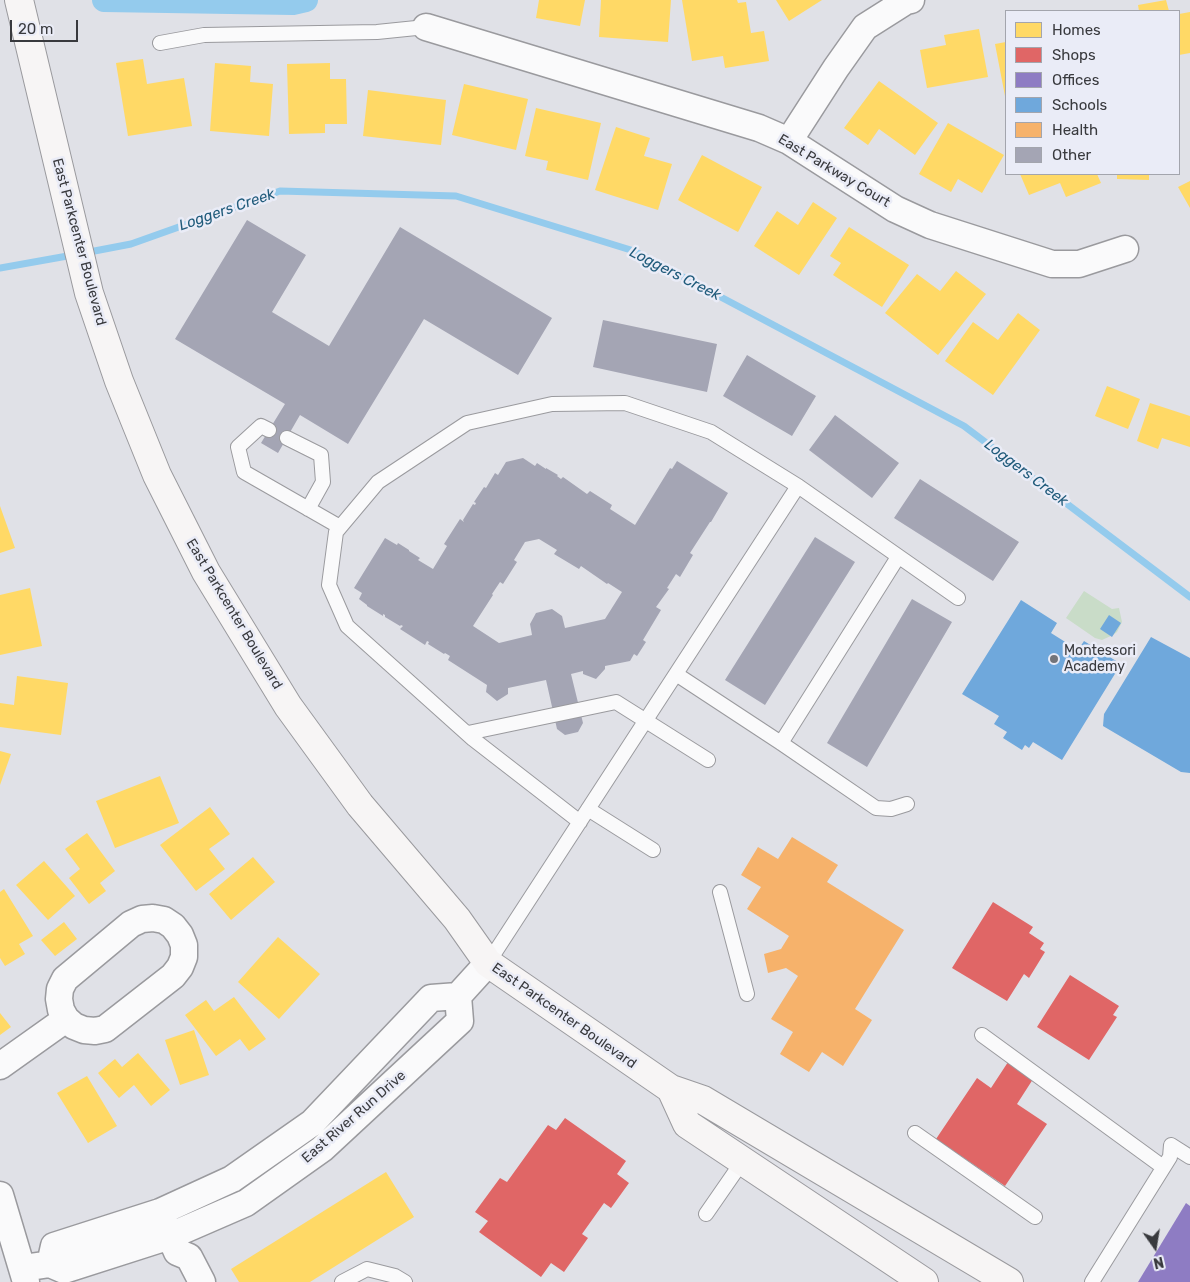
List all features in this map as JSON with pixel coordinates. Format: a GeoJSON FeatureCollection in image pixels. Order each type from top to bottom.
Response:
{"type":"FeatureCollection","features":[{"type":"Feature","properties":{"kind":"main road","name":"East Parkcenter Boulevard"},"geometry":{"type":"LineString","coordinates":[[19,0],[89,293],[119,381],[157,475],[206,572],[288,706],[360,805],[457,919],[488,964],[670,1089],[703,1100],[1009,1282]]}},
{"type":"Feature","properties":{"kind":"main road"},"geometry":{"type":"LineString","coordinates":[[670,1089],[686,1124],[924,1282]]}},
{"type":"Feature","properties":{"kind":"street"},"geometry":{"type":"LineString","coordinates":[[789,141],[865,27],[906,1],[912,0]]}},
{"type":"Feature","properties":{"kind":"street","name":"East Parkway Court"},"geometry":{"type":"LineString","coordinates":[[426,27],[759,128],[789,141],[896,209],[930,226],[1052,264],[1080,264],[1125,249]]}},
{"type":"Feature","properties":{"kind":"street"},"geometry":{"type":"LineString","coordinates":[[153,918],[164,920],[173,926],[180,935],[184,945],[184,957],[180,967],[173,976],[105,1029],[95,1032],[84,1030],[74,1026],[66,1019],[61,1010],[59,999],[60,989],[65,979],[131,924],[142,919],[153,918]]}},
{"type":"Feature","properties":{"kind":"street"},"geometry":{"type":"LineString","coordinates":[[458,996],[488,964]]}},
{"type":"Feature","properties":{"kind":"street","name":"East River Run Drive"},"geometry":{"type":"LineString","coordinates":[[0,1195],[24,1275],[50,1264],[64,1270],[169,1233],[246,1203],[322,1149],[460,1021],[458,996],[431,998],[312,1123],[232,1179],[169,1233]]}},
{"type":"Feature","properties":{"kind":"street"},"geometry":{"type":"LineString","coordinates":[[0,1066],[66,1019]]}},
{"type":"Feature","properties":{"kind":"street"},"geometry":{"type":"LineString","coordinates":[[169,1233],[173,1265],[182,1282]]}},
{"type":"Feature","properties":{"kind":"street"},"geometry":{"type":"LineString","coordinates":[[169,1233],[189,1256],[202,1282]]}},
{"type":"Feature","properties":{"kind":"lane"},"geometry":{"type":"LineString","coordinates":[[160,43],[204,35],[377,32],[426,27]]}},
{"type":"Feature","properties":{"kind":"lane"},"geometry":{"type":"LineString","coordinates":[[580,822],[468,734],[347,626],[328,585],[336,532],[378,482],[467,423],[552,404],[625,403],[711,432],[798,486],[958,598]]}},
{"type":"Feature","properties":{"kind":"lane"},"geometry":{"type":"LineString","coordinates":[[269,430],[261,426],[238,447],[244,472],[340,527]]}},
{"type":"Feature","properties":{"kind":"lane"},"geometry":{"type":"LineString","coordinates":[[287,438],[321,455],[323,482],[308,509]]}},
{"type":"Feature","properties":{"kind":"lane"},"geometry":{"type":"LineString","coordinates":[[488,964],[798,486]]}},
{"type":"Feature","properties":{"kind":"lane"},"geometry":{"type":"LineString","coordinates":[[781,743],[898,557]]}},
{"type":"Feature","properties":{"kind":"lane"},"geometry":{"type":"LineString","coordinates":[[676,674],[876,808],[891,809],[907,804]]}},
{"type":"Feature","properties":{"kind":"lane"},"geometry":{"type":"LineString","coordinates":[[468,734],[616,702],[708,760]]}},
{"type":"Feature","properties":{"kind":"lane"},"geometry":{"type":"LineString","coordinates":[[588,809],[653,850]]}},
{"type":"Feature","properties":{"kind":"lane"},"geometry":{"type":"LineString","coordinates":[[720,892],[746,994]]}},
{"type":"Feature","properties":{"kind":"lane"},"geometry":{"type":"LineString","coordinates":[[982,1035],[1163,1167]]}},
{"type":"Feature","properties":{"kind":"lane"},"geometry":{"type":"LineString","coordinates":[[915,1133],[1035,1216]]}},
{"type":"Feature","properties":{"kind":"lane"},"geometry":{"type":"LineString","coordinates":[[1092,1282],[1170,1157],[1171,1145],[1190,1157]]}},
{"type":"Feature","properties":{"kind":"lane"},"geometry":{"type":"LineString","coordinates":[[706,1214],[742,1162]]}},
{"type":"Feature","properties":{"kind":"lane"},"geometry":{"type":"LineString","coordinates":[[342,1282],[367,1269],[395,1276],[404,1282]]}},
{"type":"Feature","properties":{"kind":"green space"},"geometry":{"type":"Polygon","coordinates":[[[1084,591],[1112,609],[1119,608],[1122,622],[1117,632],[1113,635],[1102,640],[1095,638],[1066,618],[1084,591]]]}},
{"type":"Feature","properties":{"kind":"building: Homes"},"geometry":{"type":"Polygon","coordinates":[[[539,0],[585,0],[580,26],[536,18],[539,0]]]}},
{"type":"Feature","properties":{"kind":"building: Homes"},"geometry":{"type":"Polygon","coordinates":[[[601,0],[671,0],[668,42],[599,37],[601,0]]]}},
{"type":"Feature","properties":{"kind":"building: Homes"},"geometry":{"type":"Polygon","coordinates":[[[682,0],[737,0],[738,3],[746,2],[751,33],[764,31],[769,61],[725,68],[723,56],[692,61],[682,0]]]}},
{"type":"Feature","properties":{"kind":"building: Homes"},"geometry":{"type":"Polygon","coordinates":[[[776,0],[822,0],[789,21],[776,0]]]}},
{"type":"Feature","properties":{"kind":"building: Homes"},"geometry":{"type":"Polygon","coordinates":[[[1166,0],[1169,10],[1139,10],[1138,5],[1166,0]]]}},
{"type":"Feature","properties":{"kind":"building: Homes"},"geometry":{"type":"Polygon","coordinates":[[[1190,12],[1190,53],[1180,55],[1180,14],[1190,12]]]}},
{"type":"Feature","properties":{"kind":"building: Homes"},"geometry":{"type":"Polygon","coordinates":[[[979,29],[988,77],[927,88],[920,50],[946,45],[944,35],[979,29]]]}},
{"type":"Feature","properties":{"kind":"building: Homes"},"geometry":{"type":"Polygon","coordinates":[[[1005,42],[1005,96],[995,44],[1005,42]]]}},
{"type":"Feature","properties":{"kind":"building: Homes"},"geometry":{"type":"Polygon","coordinates":[[[143,59],[147,84],[184,78],[192,126],[128,136],[116,63],[143,59]]]}},
{"type":"Feature","properties":{"kind":"building: Homes"},"geometry":{"type":"Polygon","coordinates":[[[215,63],[251,66],[250,82],[273,84],[269,136],[210,131],[215,63]]]}},
{"type":"Feature","properties":{"kind":"building: Homes"},"geometry":{"type":"Polygon","coordinates":[[[330,63],[330,79],[346,79],[347,124],[325,124],[325,133],[289,134],[287,64],[330,63]]]}},
{"type":"Feature","properties":{"kind":"building: Homes"},"geometry":{"type":"Polygon","coordinates":[[[879,81],[938,123],[915,155],[879,129],[868,145],[844,128],[879,81]]]}},
{"type":"Feature","properties":{"kind":"building: Homes"},"geometry":{"type":"Polygon","coordinates":[[[464,84],[528,99],[516,150],[452,135],[464,84]]]}},
{"type":"Feature","properties":{"kind":"building: Homes"},"geometry":{"type":"Polygon","coordinates":[[[368,90],[446,100],[441,145],[363,136],[368,90]]]}},
{"type":"Feature","properties":{"kind":"building: Homes"},"geometry":{"type":"Polygon","coordinates":[[[536,108],[601,123],[588,180],[546,170],[548,161],[525,156],[536,108]]]}},
{"type":"Feature","properties":{"kind":"building: Homes"},"geometry":{"type":"Polygon","coordinates":[[[948,123],[1004,155],[982,193],[958,179],[951,192],[919,174],[948,123]]]}},
{"type":"Feature","properties":{"kind":"building: Homes"},"geometry":{"type":"Polygon","coordinates":[[[616,127],[650,138],[644,156],[672,164],[658,210],[595,190],[616,127]]]}},
{"type":"Feature","properties":{"kind":"building: Homes"},"geometry":{"type":"Polygon","coordinates":[[[702,155],[762,187],[738,232],[678,200],[702,155]]]}},
{"type":"Feature","properties":{"kind":"building: Homes"},"geometry":{"type":"Polygon","coordinates":[[[1020,175],[1097,175],[1101,183],[1066,197],[1060,183],[1029,195],[1020,175]]]}},
{"type":"Feature","properties":{"kind":"building: Homes"},"geometry":{"type":"Polygon","coordinates":[[[1117,175],[1149,175],[1149,180],[1117,179],[1117,175]]]}},
{"type":"Feature","properties":{"kind":"building: Homes"},"geometry":{"type":"Polygon","coordinates":[[[1190,181],[1190,208],[1178,187],[1190,181]]]}},
{"type":"Feature","properties":{"kind":"building: Homes"},"geometry":{"type":"Polygon","coordinates":[[[813,202],[837,218],[799,275],[754,246],[777,211],[798,225],[813,202]]]}},
{"type":"Feature","properties":{"kind":"building: Homes"},"geometry":{"type":"Polygon","coordinates":[[[849,227],[909,265],[882,307],[833,275],[841,263],[830,256],[849,227]]]}},
{"type":"Feature","properties":{"kind":"building: Homes"},"geometry":{"type":"Polygon","coordinates":[[[956,271],[986,294],[938,355],[885,313],[917,274],[940,291],[956,271]]]}},
{"type":"Feature","properties":{"kind":"building: Homes"},"geometry":{"type":"Polygon","coordinates":[[[1018,313],[1040,330],[993,395],[945,361],[973,322],[998,340],[1018,313]]]}},
{"type":"Feature","properties":{"kind":"building: Homes"},"geometry":{"type":"Polygon","coordinates":[[[1107,386],[1140,399],[1128,429],[1095,416],[1107,386]]]}},
{"type":"Feature","properties":{"kind":"building: Homes"},"geometry":{"type":"Polygon","coordinates":[[[1150,403],[1190,416],[1190,447],[1162,438],[1158,449],[1137,441],[1150,403]]]}},
{"type":"Feature","properties":{"kind":"building: Homes"},"geometry":{"type":"Polygon","coordinates":[[[0,506],[15,548],[0,553],[0,506]]]}},
{"type":"Feature","properties":{"kind":"building: Homes"},"geometry":{"type":"Polygon","coordinates":[[[30,588],[42,646],[0,655],[0,595],[30,588]]]}},
{"type":"Feature","properties":{"kind":"building: Homes"},"geometry":{"type":"Polygon","coordinates":[[[17,676],[68,683],[61,735],[0,727],[0,703],[14,705],[17,676]]]}},
{"type":"Feature","properties":{"kind":"building: Homes"},"geometry":{"type":"Polygon","coordinates":[[[0,751],[11,754],[0,785],[0,751]]]}},
{"type":"Feature","properties":{"kind":"building: Homes"},"geometry":{"type":"Polygon","coordinates":[[[160,776],[179,823],[115,848],[96,801],[160,776]]]}},
{"type":"Feature","properties":{"kind":"building: Homes"},"geometry":{"type":"Polygon","coordinates":[[[210,807],[230,834],[209,849],[225,869],[196,891],[160,845],[210,807]]]}},
{"type":"Feature","properties":{"kind":"building: Homes"},"geometry":{"type":"Polygon","coordinates":[[[87,833],[115,871],[100,883],[106,891],[89,904],[69,878],[80,869],[65,849],[87,833]]]}},
{"type":"Feature","properties":{"kind":"building: Homes"},"geometry":{"type":"Polygon","coordinates":[[[253,857],[275,882],[231,920],[209,894],[253,857]]]}},
{"type":"Feature","properties":{"kind":"building: Homes"},"geometry":{"type":"Polygon","coordinates":[[[44,861],[75,896],[48,920],[16,885],[44,861]]]}},
{"type":"Feature","properties":{"kind":"building: Homes"},"geometry":{"type":"Polygon","coordinates":[[[4,889],[33,936],[19,944],[25,954],[5,966],[0,958],[0,892],[4,889]]]}},
{"type":"Feature","properties":{"kind":"building: Homes"},"geometry":{"type":"Polygon","coordinates":[[[64,922],[77,939],[55,956],[41,940],[64,922]]]}},
{"type":"Feature","properties":{"kind":"building: Homes"},"geometry":{"type":"Polygon","coordinates":[[[278,937],[320,974],[279,1019],[238,982],[278,937]]]}},
{"type":"Feature","properties":{"kind":"building: Homes"},"geometry":{"type":"Polygon","coordinates":[[[234,997],[266,1039],[249,1051],[240,1039],[216,1056],[185,1015],[206,1000],[214,1011],[234,997]]]}},
{"type":"Feature","properties":{"kind":"building: Homes"},"geometry":{"type":"Polygon","coordinates":[[[0,1013],[11,1027],[0,1035],[0,1013]]]}},
{"type":"Feature","properties":{"kind":"building: Homes"},"geometry":{"type":"Polygon","coordinates":[[[194,1030],[209,1075],[180,1085],[165,1040],[194,1030]]]}},
{"type":"Feature","properties":{"kind":"building: Homes"},"geometry":{"type":"Polygon","coordinates":[[[138,1053],[170,1090],[151,1106],[134,1085],[119,1098],[98,1073],[115,1059],[122,1067],[138,1053]]]}},
{"type":"Feature","properties":{"kind":"building: Homes"},"geometry":{"type":"Polygon","coordinates":[[[87,1076],[117,1126],[88,1143],[57,1093],[87,1076]]]}},
{"type":"Feature","properties":{"kind":"building: Homes"},"geometry":{"type":"Polygon","coordinates":[[[386,1172],[414,1217],[310,1282],[239,1282],[231,1269],[386,1172]]]}},
{"type":"Feature","properties":{"kind":"building: Shops"},"geometry":{"type":"Polygon","coordinates":[[[993,902],[1033,927],[1029,933],[1044,943],[1040,949],[1045,952],[1029,978],[1024,974],[1007,1001],[952,968],[993,902]]]}},
{"type":"Feature","properties":{"kind":"building: Shops"},"geometry":{"type":"Polygon","coordinates":[[[1070,975],[1119,1006],[1113,1015],[1117,1017],[1089,1060],[1037,1027],[1070,975]]]}},
{"type":"Feature","properties":{"kind":"building: Shops"},"geometry":{"type":"Polygon","coordinates":[[[1010,1059],[1035,1076],[1017,1104],[1047,1124],[1005,1186],[936,1139],[977,1078],[991,1088],[1010,1059]]]}},
{"type":"Feature","properties":{"kind":"building: Shops"},"geometry":{"type":"Polygon","coordinates":[[[565,1118],[626,1161],[617,1174],[629,1183],[611,1208],[604,1203],[582,1234],[588,1238],[564,1272],[551,1263],[541,1277],[479,1232],[488,1221],[475,1212],[500,1178],[507,1182],[548,1125],[556,1130],[565,1118]]]}},
{"type":"Feature","properties":{"kind":"building: Offices"},"geometry":{"type":"Polygon","coordinates":[[[1186,1203],[1190,1206],[1190,1282],[1138,1282],[1186,1203]]]}},
{"type":"Feature","properties":{"kind":"building: Schools"},"geometry":{"type":"Polygon","coordinates":[[[1021,600],[1057,623],[1051,633],[1078,650],[1084,641],[1121,664],[1062,760],[1033,742],[1029,748],[1025,745],[1022,750],[1003,738],[1007,732],[994,724],[999,716],[962,694],[1021,600]]]}},
{"type":"Feature","properties":{"kind":"building: Schools"},"geometry":{"type":"Polygon","coordinates":[[[1109,615],[1121,623],[1112,637],[1100,629],[1109,615]]]}},
{"type":"Feature","properties":{"kind":"building: Schools"},"geometry":{"type":"Polygon","coordinates":[[[1151,637],[1190,658],[1190,773],[1181,772],[1103,726],[1104,714],[1151,637]]]}},
{"type":"Feature","properties":{"kind":"building: Health"},"geometry":{"type":"Polygon","coordinates":[[[792,837],[838,865],[827,882],[904,930],[855,1009],[872,1020],[843,1066],[822,1052],[809,1072],[780,1054],[793,1032],[771,1019],[798,976],[786,968],[768,973],[764,954],[781,949],[789,936],[747,909],[761,887],[741,875],[758,847],[778,859],[792,837]]]}},
{"type":"Feature","properties":{"kind":"building: Other"},"geometry":{"type":"Polygon","coordinates":[[[247,220],[306,255],[272,312],[329,346],[400,227],[552,318],[518,375],[424,319],[348,444],[300,415],[278,453],[261,443],[285,404],[175,339],[247,220]]]}},
{"type":"Feature","properties":{"kind":"building: Other"},"geometry":{"type":"Polygon","coordinates":[[[603,320],[717,344],[707,392],[593,367],[603,320]]]}},
{"type":"Feature","properties":{"kind":"building: Other"},"geometry":{"type":"Polygon","coordinates":[[[747,355],[816,396],[792,436],[723,396],[747,355]]]}},
{"type":"Feature","properties":{"kind":"building: Other"},"geometry":{"type":"Polygon","coordinates":[[[835,415],[899,463],[872,498],[809,450],[835,415]]]}},
{"type":"Feature","properties":{"kind":"building: Other"},"geometry":{"type":"Polygon","coordinates":[[[523,458],[535,466],[537,463],[558,475],[561,479],[563,477],[587,494],[590,491],[612,505],[610,509],[635,525],[670,468],[672,469],[677,461],[728,493],[690,553],[693,555],[680,577],[676,574],[667,588],[669,589],[656,607],[661,610],[643,640],[646,642],[637,656],[634,654],[630,661],[605,666],[605,669],[596,679],[583,674],[583,671],[571,674],[583,723],[578,732],[565,735],[557,729],[546,680],[508,688],[508,694],[497,701],[486,692],[487,685],[448,660],[450,656],[428,644],[429,642],[427,641],[425,645],[400,629],[403,626],[367,606],[359,599],[362,593],[354,588],[385,538],[409,550],[420,558],[418,560],[433,569],[447,546],[444,544],[460,519],[464,522],[463,520],[473,504],[475,505],[476,503],[474,502],[484,487],[486,488],[495,473],[498,475],[506,462],[523,458]],[[539,539],[525,542],[514,560],[517,562],[503,584],[500,582],[473,626],[499,643],[532,635],[530,624],[536,613],[552,609],[562,616],[565,628],[605,619],[622,592],[581,566],[579,569],[554,554],[557,550],[539,539]]]}},
{"type":"Feature","properties":{"kind":"building: Other"},"geometry":{"type":"Polygon","coordinates":[[[920,479],[1019,542],[993,581],[894,518],[920,479]]]}},
{"type":"Feature","properties":{"kind":"building: Other"},"geometry":{"type":"Polygon","coordinates":[[[815,537],[855,562],[765,705],[725,680],[815,537]]]}},
{"type":"Feature","properties":{"kind":"building: Other"},"geometry":{"type":"Polygon","coordinates":[[[912,599],[952,622],[867,767],[827,743],[912,599]]]}},
{"type":"Feature","properties":{"kind":"waterway"},"geometry":{"type":"LineString","coordinates":[[104,0],[293,3],[306,0]]}},
{"type":"Feature","properties":{"kind":"waterway","name":"Loggers Creek"},"geometry":{"type":"LineString","coordinates":[[84,253],[131,244],[280,191],[456,196],[634,251],[964,426],[1190,597]]}},
{"type":"Feature","properties":{"kind":"waterway","name":"Loggers Creek"},"geometry":{"type":"LineString","coordinates":[[0,268],[73,255]]}},
{"type":"Feature","properties":{"kind":"place","name":"Montessori Academy"},"geometry":{"type":"Point","coordinates":[1054,659]}}]}
